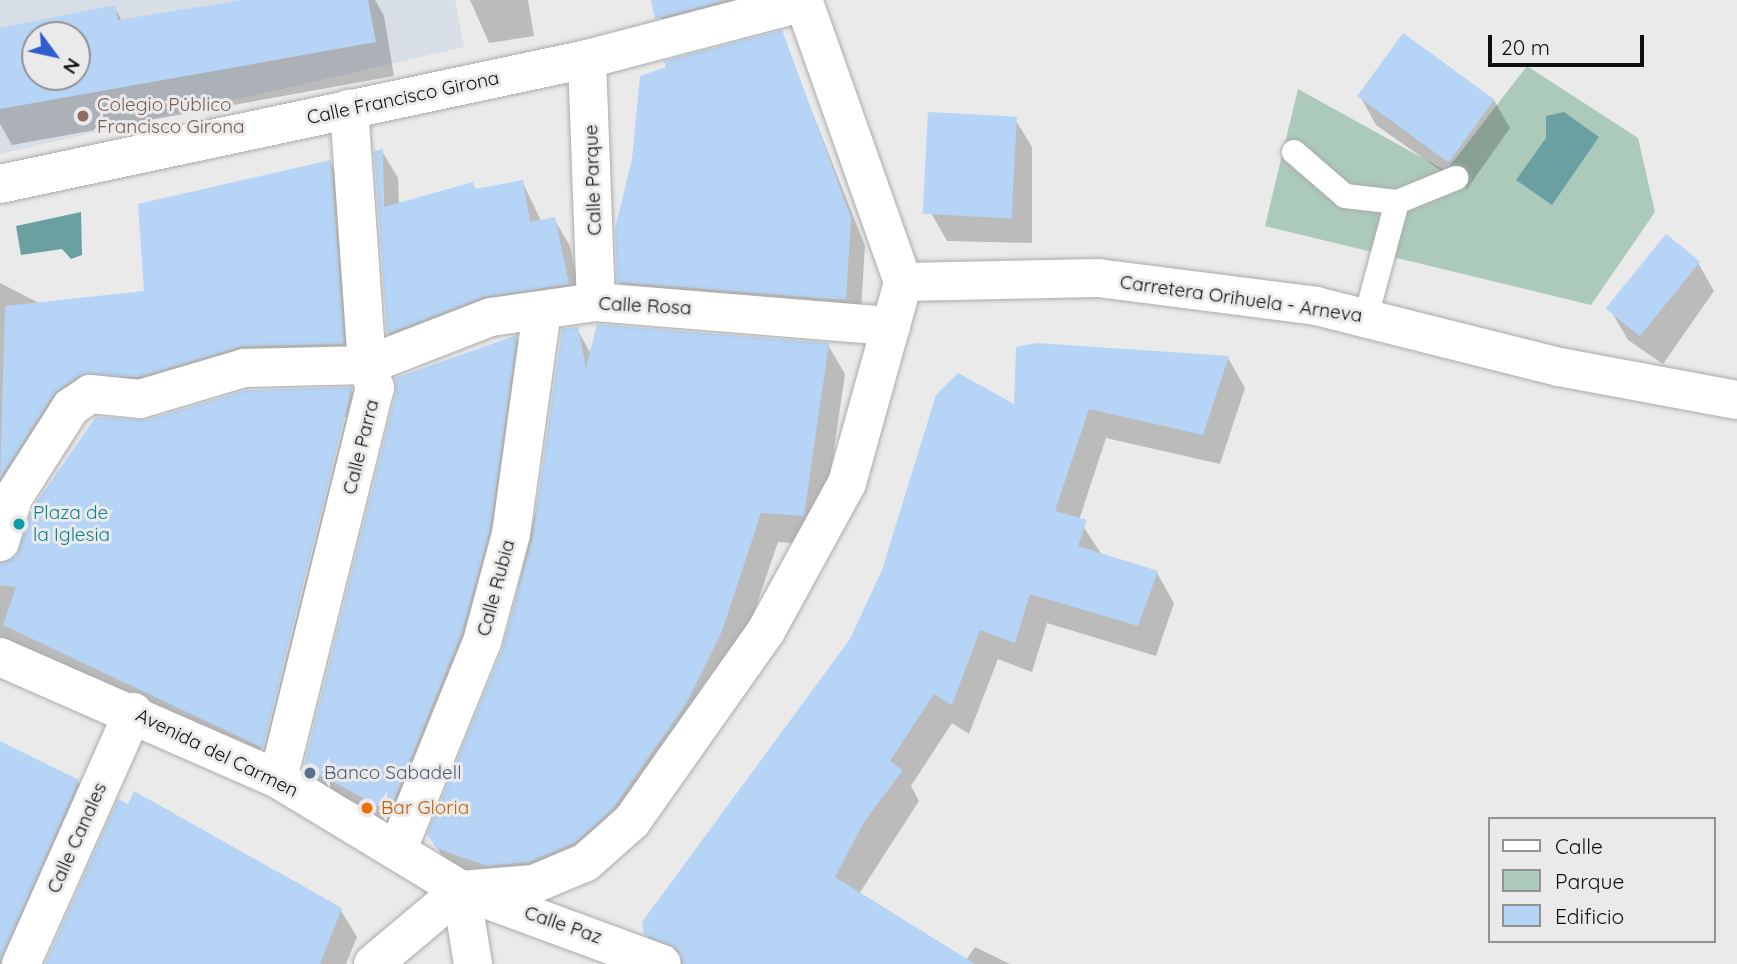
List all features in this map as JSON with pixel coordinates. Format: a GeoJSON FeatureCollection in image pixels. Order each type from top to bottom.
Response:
{"type":"FeatureCollection","features":[{"type":"Feature","properties":{"kind":"street","name":"Calle Francisco Girona"},"geometry":{"type":"LineString","coordinates":[[0,184],[587,59],[804,1]]}},
{"type":"Feature","properties":{"kind":"street"},"geometry":{"type":"LineString","coordinates":[[373,964],[461,890],[534,884],[586,862],[632,821],[766,631],[847,483],[903,282],[804,1]]}},
{"type":"Feature","properties":{"kind":"street","name":"Calle Parque"},"geometry":{"type":"LineString","coordinates":[[587,59],[596,302]]}},
{"type":"Feature","properties":{"kind":"street","name":"Calle Parra"},"geometry":{"type":"LineString","coordinates":[[278,779],[376,388],[367,365],[349,109]]}},
{"type":"Feature","properties":{"kind":"street","name":"Carretera Orihuela - Arneva"},"geometry":{"type":"LineString","coordinates":[[903,282],[1098,278],[1366,317],[1559,368],[1737,400]]}},
{"type":"Feature","properties":{"kind":"street","name":"Calle Rosa"},"geometry":{"type":"LineString","coordinates":[[0,542],[13,498],[61,423],[90,394],[140,399],[244,368],[367,365],[491,317],[596,302],[891,327]]}},
{"type":"Feature","properties":{"kind":"street","name":"Calle Rubia"},"geometry":{"type":"LineString","coordinates":[[397,851],[473,666],[508,546],[531,423],[542,311]]}},
{"type":"Feature","properties":{"kind":"street","name":"Avenida del Carmen"},"geometry":{"type":"LineString","coordinates":[[0,656],[133,712],[278,779],[461,890]]}},
{"type":"Feature","properties":{"kind":"street","name":"Calle Canales"},"geometry":{"type":"LineString","coordinates":[[21,964],[133,712]]}},
{"type":"Feature","properties":{"kind":"street"},"geometry":{"type":"LineString","coordinates":[[461,890],[473,964]]}},
{"type":"Feature","properties":{"kind":"street","name":"Calle Paz"},"geometry":{"type":"LineString","coordinates":[[461,890],[646,953],[662,964]]}},
{"type":"Feature","properties":{"kind":"lane"},"geometry":{"type":"LineString","coordinates":[[1294,152],[1345,196],[1397,202],[1456,178]]}},
{"type":"Feature","properties":{"kind":"lane"},"geometry":{"type":"LineString","coordinates":[[1366,317],[1397,202]]}},
{"type":"Feature","properties":{"kind":"shaded area","name":"Colegio Público Francisco Girona"},"geometry":{"type":"Polygon","coordinates":[[[0,0],[455,0],[464,47],[0,154],[0,0]]]}},
{"type":"Feature","properties":{"kind":"green space"},"geometry":{"type":"Polygon","coordinates":[[[1527,66],[1638,138],[1655,212],[1591,305],[1265,226],[1298,89],[1446,171],[1527,66]]]}},
{"type":"Feature","properties":{"kind":"water"},"geometry":{"type":"Polygon","coordinates":[[[1564,112],[1599,137],[1552,205],[1516,180],[1546,138],[1546,116],[1564,112]]]}},
{"type":"Feature","properties":{"kind":"water"},"geometry":{"type":"Polygon","coordinates":[[[81,212],[82,255],[71,259],[62,249],[21,255],[16,226],[81,212]]]}},
{"type":"Feature","properties":{"kind":"building"},"geometry":{"type":"Polygon","coordinates":[[[242,0],[368,0],[376,42],[0,109],[0,28],[21,24],[21,91],[91,91],[91,21],[35,21],[115,5],[118,20],[242,0]]]}},
{"type":"Feature","properties":{"kind":"building"},"geometry":{"type":"Polygon","coordinates":[[[651,0],[726,0],[655,19],[651,0]]]}},
{"type":"Feature","properties":{"kind":"building"},"geometry":{"type":"Polygon","coordinates":[[[782,30],[851,218],[846,300],[617,282],[615,229],[632,159],[640,76],[666,67],[664,61],[782,30]]]}},
{"type":"Feature","properties":{"kind":"building"},"geometry":{"type":"Polygon","coordinates":[[[1403,33],[1494,99],[1449,163],[1357,96],[1403,33]]]}},
{"type":"Feature","properties":{"kind":"building"},"geometry":{"type":"Polygon","coordinates":[[[928,112],[1017,117],[1012,219],[923,214],[928,112]]]}},
{"type":"Feature","properties":{"kind":"building"},"geometry":{"type":"Polygon","coordinates":[[[383,149],[384,207],[473,182],[475,189],[523,180],[530,222],[555,217],[569,284],[483,297],[387,334],[374,151],[383,149]]]}},
{"type":"Feature","properties":{"kind":"building"},"geometry":{"type":"Polygon","coordinates":[[[331,160],[344,344],[243,346],[138,377],[78,376],[53,395],[0,478],[5,306],[144,291],[138,204],[331,160]]]}},
{"type":"Feature","properties":{"kind":"building"},"geometry":{"type":"Polygon","coordinates":[[[1666,234],[1700,262],[1640,336],[1606,309],[1666,234]]]}},
{"type":"Feature","properties":{"kind":"building"},"geometry":{"type":"Polygon","coordinates":[[[597,324],[829,343],[804,516],[761,513],[722,631],[686,704],[611,811],[574,843],[529,862],[487,866],[436,848],[427,834],[502,650],[532,540],[562,329],[578,327],[586,368],[597,324]]]}},
{"type":"Feature","properties":{"kind":"building"},"geometry":{"type":"Polygon","coordinates":[[[517,335],[490,530],[461,635],[389,812],[304,766],[396,393],[395,378],[517,335]]]}},
{"type":"Feature","properties":{"kind":"building"},"geometry":{"type":"Polygon","coordinates":[[[1037,343],[1229,356],[1203,435],[1089,409],[1055,511],[1087,520],[1078,546],[1158,571],[1138,626],[1030,594],[1015,643],[980,630],[952,705],[934,694],[890,761],[903,770],[864,822],[835,877],[975,964],[683,964],[678,950],[644,934],[642,922],[850,639],[882,570],[936,395],[958,373],[1014,404],[1016,347],[1037,343]]]}},
{"type":"Feature","properties":{"kind":"building"},"geometry":{"type":"Polygon","coordinates":[[[352,387],[263,748],[3,625],[16,587],[0,585],[0,563],[16,557],[33,507],[96,417],[146,420],[247,390],[352,387]]]}},
{"type":"Feature","properties":{"kind":"building"},"geometry":{"type":"Polygon","coordinates":[[[0,741],[79,780],[0,961],[0,741]]]}},
{"type":"Feature","properties":{"kind":"building"},"geometry":{"type":"Polygon","coordinates":[[[134,791],[342,908],[320,964],[45,964],[118,799],[128,804],[134,791]]]}},
{"type":"Feature","properties":{"kind":"place","name":"Colegio Público Francisco Girona"},"geometry":{"type":"Point","coordinates":[83,116]}},
{"type":"Feature","properties":{"kind":"place","name":"Plaza de la Iglesia"},"geometry":{"type":"Point","coordinates":[19,524]}},
{"type":"Feature","properties":{"kind":"place","name":"Banco Sabadell"},"geometry":{"type":"Point","coordinates":[310,773]}},
{"type":"Feature","properties":{"kind":"place","name":"Bar Gloria"},"geometry":{"type":"Point","coordinates":[367,808]}}]}
